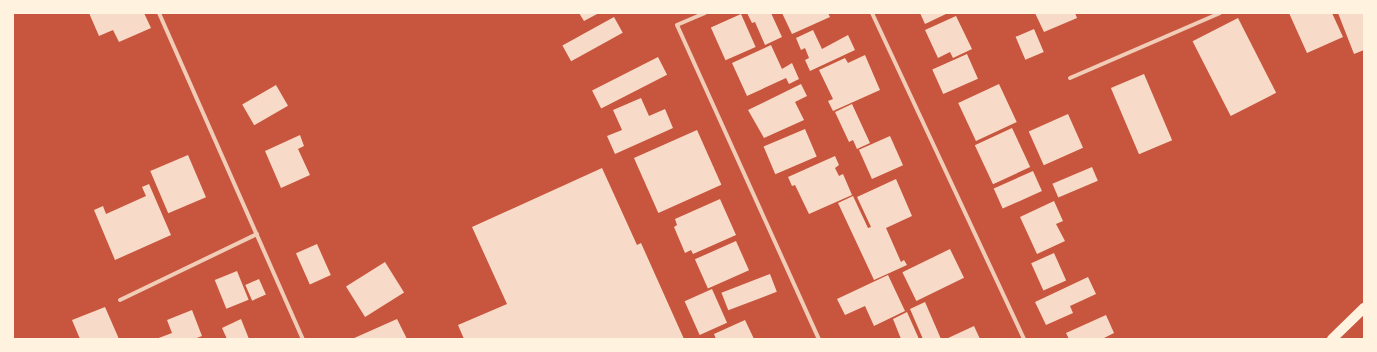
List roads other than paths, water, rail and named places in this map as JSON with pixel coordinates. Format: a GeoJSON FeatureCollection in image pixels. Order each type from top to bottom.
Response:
{"type":"FeatureCollection","features":[{"type":"Feature","properties":{"kind":"main road"},"geometry":{"type":"LineString","coordinates":[[1332,339],[1364,308]]}},
{"type":"Feature","properties":{"kind":"street"},"geometry":{"type":"LineString","coordinates":[[160,13],[303,339]]}},
{"type":"Feature","properties":{"kind":"street"},"geometry":{"type":"LineString","coordinates":[[705,13],[678,25],[819,339]]}},
{"type":"Feature","properties":{"kind":"street"},"geometry":{"type":"LineString","coordinates":[[872,13],[1024,339]]}},
{"type":"Feature","properties":{"kind":"street"},"geometry":{"type":"LineString","coordinates":[[1070,78],[1220,13]]}},
{"type":"Feature","properties":{"kind":"street"},"geometry":{"type":"LineString","coordinates":[[120,300],[257,234]]}}]}
